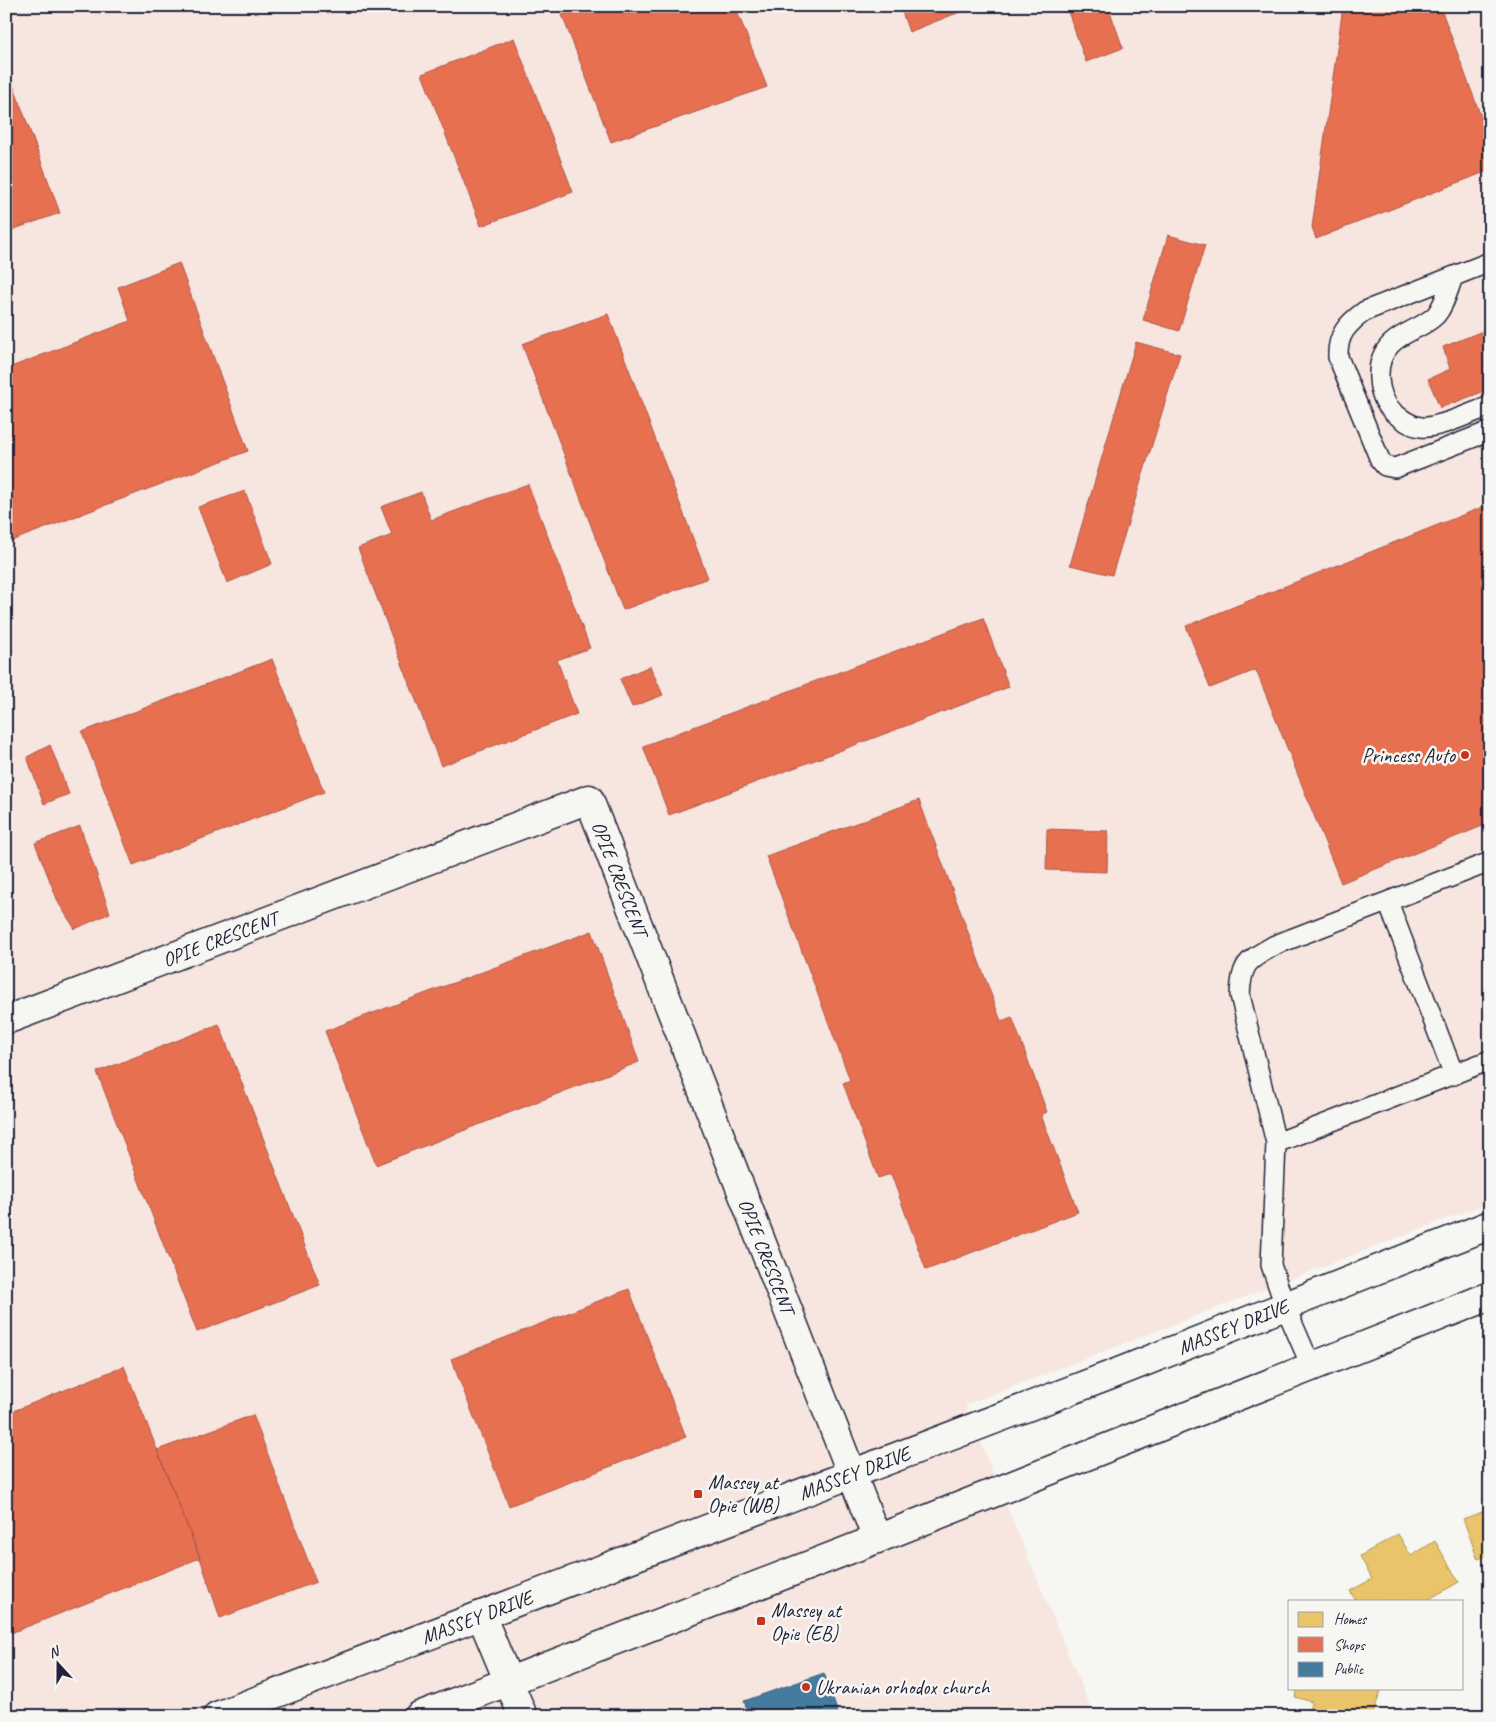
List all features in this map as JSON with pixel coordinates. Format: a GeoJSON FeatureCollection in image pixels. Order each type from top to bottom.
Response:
{"type":"FeatureCollection","features":[{"type":"Feature","properties":{"kind":"street","name":"OPIE CRESCENT"},"geometry":{"type":"LineString","coordinates":[[6,1020],[588,799],[877,1539]]}},
{"type":"Feature","properties":{"kind":"street","name":"MASSEY DRIVE"},"geometry":{"type":"LineString","coordinates":[[218,1716],[1111,1375],[1490,1225]]}},
{"type":"Feature","properties":{"kind":"street"},"geometry":{"type":"LineString","coordinates":[[419,1716],[877,1539],[1490,1296]]}},
{"type":"Feature","properties":{"kind":"street"},"geometry":{"type":"LineString","coordinates":[[481,1615],[523,1716]]}},
{"type":"Feature","properties":{"kind":"lane"},"geometry":{"type":"LineString","coordinates":[[1490,262],[1365,311],[1351,321],[1343,331],[1338,342],[1338,357],[1380,460],[1386,466],[1395,468],[1490,431]]}},
{"type":"Feature","properties":{"kind":"lane"},"geometry":{"type":"LineString","coordinates":[[1453,277],[1443,306],[1434,317],[1396,340],[1384,354],[1380,370],[1381,394],[1392,410],[1405,422],[1421,428],[1490,406]]}},
{"type":"Feature","properties":{"kind":"lane"},"geometry":{"type":"LineString","coordinates":[[1311,1366],[1285,1306],[1271,1265],[1276,1143],[1240,995],[1242,976],[1250,959],[1275,946],[1388,902],[1488,869]]}},
{"type":"Feature","properties":{"kind":"lane"},"geometry":{"type":"LineString","coordinates":[[1388,902],[1454,1074]]}},
{"type":"Feature","properties":{"kind":"lane"},"geometry":{"type":"LineString","coordinates":[[1276,1143],[1490,1060]]}},
{"type":"Feature","properties":{"kind":"shaded area"},"geometry":{"type":"Polygon","coordinates":[[[6,6],[1490,6],[1490,1202],[965,1405],[1094,1716],[6,1716],[6,6]]]}},
{"type":"Feature","properties":{"kind":"building: Homes"},"geometry":{"type":"Polygon","coordinates":[[[1490,1509],[1490,1555],[1478,1559],[1463,1519],[1490,1509]]]}},
{"type":"Feature","properties":{"kind":"building: Homes"},"geometry":{"type":"Polygon","coordinates":[[[1398,1534],[1411,1556],[1435,1541],[1459,1582],[1428,1600],[1355,1600],[1350,1591],[1372,1579],[1360,1556],[1398,1534]]]}},
{"type":"Feature","properties":{"kind":"building: Homes"},"geometry":{"type":"Polygon","coordinates":[[[1297,1690],[1381,1690],[1372,1716],[1329,1716],[1309,1709],[1312,1702],[1295,1697],[1297,1690]]]}},
{"type":"Feature","properties":{"kind":"building: Shops"},"geometry":{"type":"Polygon","coordinates":[[[586,6],[735,6],[767,87],[611,142],[562,15],[586,6]]]}},
{"type":"Feature","properties":{"kind":"building: Shops"},"geometry":{"type":"Polygon","coordinates":[[[900,6],[975,6],[909,32],[900,6]]]}},
{"type":"Feature","properties":{"kind":"building: Shops"},"geometry":{"type":"Polygon","coordinates":[[[1066,6],[1108,6],[1123,48],[1086,62],[1066,6]]]}},
{"type":"Feature","properties":{"kind":"building: Shops"},"geometry":{"type":"Polygon","coordinates":[[[1343,6],[1440,6],[1490,141],[1490,170],[1316,239],[1312,227],[1343,6]]]}},
{"type":"Feature","properties":{"kind":"building: Shops"},"geometry":{"type":"Polygon","coordinates":[[[514,38],[573,192],[481,226],[422,74],[514,38]]]}},
{"type":"Feature","properties":{"kind":"building: Shops"},"geometry":{"type":"Polygon","coordinates":[[[6,65],[60,213],[6,232],[6,65]]]}},
{"type":"Feature","properties":{"kind":"building: Shops"},"geometry":{"type":"Polygon","coordinates":[[[1168,235],[1205,245],[1179,331],[1143,320],[1168,235]]]}},
{"type":"Feature","properties":{"kind":"building: Shops"},"geometry":{"type":"Polygon","coordinates":[[[179,263],[248,451],[6,543],[6,369],[130,321],[118,287],[179,263]]]}},
{"type":"Feature","properties":{"kind":"building: Shops"},"geometry":{"type":"Polygon","coordinates":[[[608,314],[708,578],[623,610],[522,344],[608,314]]]}},
{"type":"Feature","properties":{"kind":"building: Shops"},"geometry":{"type":"Polygon","coordinates":[[[1490,328],[1490,389],[1440,408],[1428,379],[1450,369],[1443,347],[1490,328]]]}},
{"type":"Feature","properties":{"kind":"building: Shops"},"geometry":{"type":"Polygon","coordinates":[[[1136,342],[1180,354],[1112,575],[1070,565],[1136,342]]]}},
{"type":"Feature","properties":{"kind":"building: Shops"},"geometry":{"type":"Polygon","coordinates":[[[528,484],[590,648],[557,660],[577,714],[441,766],[358,548],[392,535],[381,507],[421,492],[431,520],[528,484]]]}},
{"type":"Feature","properties":{"kind":"building: Shops"},"geometry":{"type":"Polygon","coordinates":[[[245,491],[272,564],[227,583],[198,507],[245,491]]]}},
{"type":"Feature","properties":{"kind":"building: Shops"},"geometry":{"type":"Polygon","coordinates":[[[1490,504],[1490,823],[1341,883],[1256,670],[1210,688],[1186,626],[1490,504]]]}},
{"type":"Feature","properties":{"kind":"building: Shops"},"geometry":{"type":"Polygon","coordinates":[[[983,618],[1009,687],[669,815],[643,746],[983,618]]]}},
{"type":"Feature","properties":{"kind":"building: Shops"},"geometry":{"type":"Polygon","coordinates":[[[272,659],[324,792],[133,865],[82,732],[272,659]]]}},
{"type":"Feature","properties":{"kind":"building: Shops"},"geometry":{"type":"Polygon","coordinates":[[[650,666],[663,695],[632,707],[620,679],[650,666]]]}},
{"type":"Feature","properties":{"kind":"building: Shops"},"geometry":{"type":"Polygon","coordinates":[[[50,745],[69,794],[44,804],[27,757],[50,745]]]}},
{"type":"Feature","properties":{"kind":"building: Shops"},"geometry":{"type":"Polygon","coordinates":[[[919,800],[1001,1021],[1012,1017],[1047,1112],[1041,1115],[1078,1212],[926,1270],[891,1174],[878,1178],[843,1083],[850,1080],[766,856],[919,800]]]}},
{"type":"Feature","properties":{"kind":"building: Shops"},"geometry":{"type":"Polygon","coordinates":[[[80,826],[110,913],[75,929],[59,904],[35,843],[80,826]]]}},
{"type":"Feature","properties":{"kind":"building: Shops"},"geometry":{"type":"Polygon","coordinates":[[[1047,829],[1108,831],[1107,872],[1046,870],[1047,829]]]}},
{"type":"Feature","properties":{"kind":"building: Shops"},"geometry":{"type":"Polygon","coordinates":[[[592,931],[639,1062],[376,1165],[325,1031],[592,931]]]}},
{"type":"Feature","properties":{"kind":"building: Shops"},"geometry":{"type":"Polygon","coordinates":[[[219,1024],[320,1285],[197,1332],[97,1072],[219,1024]]]}},
{"type":"Feature","properties":{"kind":"building: Shops"},"geometry":{"type":"Polygon","coordinates":[[[629,1289],[686,1437],[509,1506],[451,1359],[629,1289]]]}},
{"type":"Feature","properties":{"kind":"building: Shops"},"geometry":{"type":"Polygon","coordinates":[[[124,1366],[200,1558],[6,1635],[6,1414],[124,1366]]]}},
{"type":"Feature","properties":{"kind":"building: Shops"},"geometry":{"type":"Polygon","coordinates":[[[253,1415],[316,1582],[220,1618],[200,1558],[157,1450],[253,1415]]]}},
{"type":"Feature","properties":{"kind":"building: Public","name":"Ukranian orhodox church"},"geometry":{"type":"Polygon","coordinates":[[[824,1673],[839,1716],[746,1716],[749,1715],[744,1701],[824,1673]]]}},
{"type":"Feature","properties":{"kind":"place","name":"Princess Auto"},"geometry":{"type":"Point","coordinates":[1465,755]}},
{"type":"Feature","properties":{"kind":"place","name":"Massey at Opie (WB)"},"geometry":{"type":"Point","coordinates":[698,1494]}},
{"type":"Feature","properties":{"kind":"place","name":"Massey at Opie (EB)"},"geometry":{"type":"Point","coordinates":[761,1621]}},
{"type":"Feature","properties":{"kind":"place","name":"Ukranian orhodox church"},"geometry":{"type":"Point","coordinates":[806,1687]}}]}
